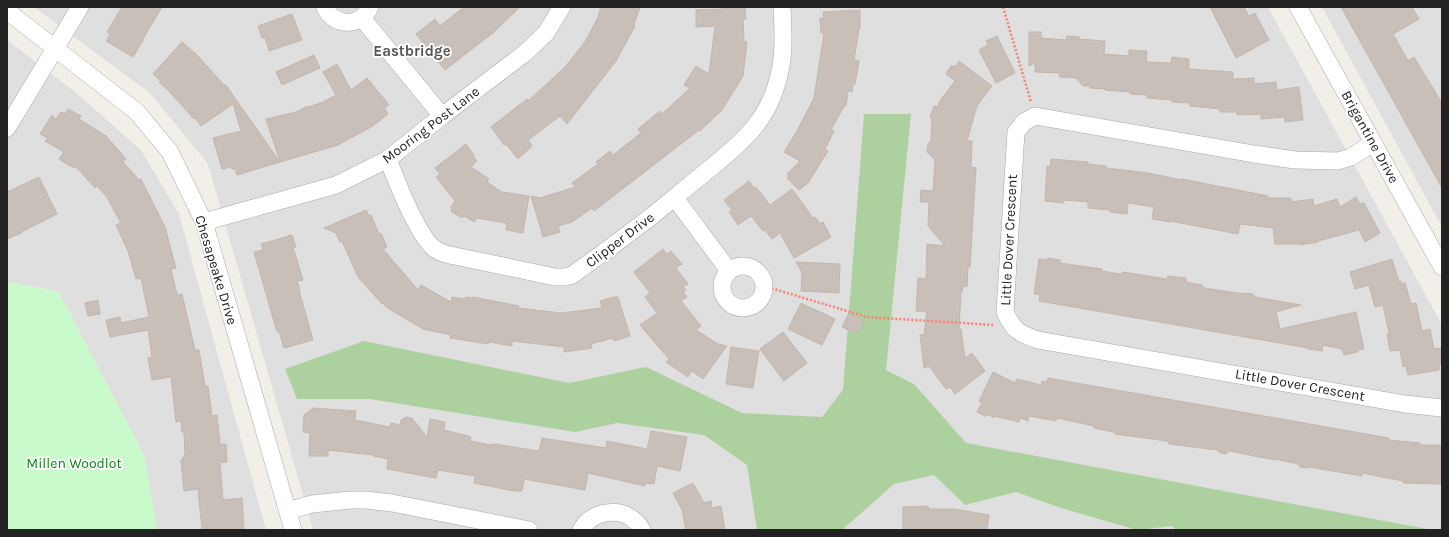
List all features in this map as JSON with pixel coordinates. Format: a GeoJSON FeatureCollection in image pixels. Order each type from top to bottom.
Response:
{"type":"FeatureCollection","features":[{"type":"Feature","properties":{"kind":"street"},"geometry":{"type":"LineString","coordinates":[[7,128],[80,7]]}},
{"type":"Feature","properties":{"kind":"street"},"geometry":{"type":"LineString","coordinates":[[325,7],[327,12],[334,19],[341,22],[350,23],[366,13],[442,116]]}},
{"type":"Feature","properties":{"kind":"street","name":"Mooring Post Lane"},"geometry":{"type":"LineString","coordinates":[[204,222],[336,185],[388,159],[525,53],[546,32],[562,7]]}},
{"type":"Feature","properties":{"kind":"street","name":"Clipper Drive"},"geometry":{"type":"LineString","coordinates":[[388,159],[421,232],[434,248],[442,253],[555,277],[572,275],[675,198],[735,148],[758,121],[769,103],[777,83],[782,64],[784,45],[782,7]]}},
{"type":"Feature","properties":{"kind":"street","name":"Brigantine Drive"},"geometry":{"type":"LineString","coordinates":[[1298,7],[1442,267]]}},
{"type":"Feature","properties":{"kind":"street","name":"Chesapeake Drive"},"geometry":{"type":"LineString","coordinates":[[7,11],[137,112],[170,152],[204,222],[293,530]]}},
{"type":"Feature","properties":{"kind":"street"},"geometry":{"type":"LineString","coordinates":[[1035,116],[1295,160],[1338,161],[1351,157],[1373,143]]}},
{"type":"Feature","properties":{"kind":"street","name":"Little Dover Crescent"},"geometry":{"type":"LineString","coordinates":[[1035,116],[1024,122],[1016,132],[1005,304],[1005,312],[1012,326],[1023,335],[1038,340],[1405,404],[1442,408]]}},
{"type":"Feature","properties":{"kind":"street"},"geometry":{"type":"LineString","coordinates":[[675,198],[730,271]]}},
{"type":"Feature","properties":{"kind":"street"},"geometry":{"type":"LineString","coordinates":[[737,267],[749,267],[756,270],[762,278],[764,286],[762,297],[757,304],[749,308],[733,306],[724,297],[722,286],[725,276],[730,271],[737,267]]}},
{"type":"Feature","properties":{"kind":"street"},"geometry":{"type":"LineString","coordinates":[[287,511],[312,504],[366,500],[529,530]]}},
{"type":"Feature","properties":{"kind":"street"},"geometry":{"type":"LineString","coordinates":[[581,530],[595,516],[606,512],[622,513],[633,519],[642,530]]}},
{"type":"Feature","properties":{"kind":"path"},"geometry":{"type":"LineString","coordinates":[[1002,7],[1029,91],[1035,116]]}},
{"type":"Feature","properties":{"kind":"path"},"geometry":{"type":"LineString","coordinates":[[764,286],[867,317],[1012,326]]}},
{"type":"Feature","properties":{"kind":"shaded area"},"geometry":{"type":"Polygon","coordinates":[[[34,7],[1268,7],[1442,325],[1442,530],[313,530],[208,164],[151,94],[34,7]]]}},
{"type":"Feature","properties":{"kind":"shaded area"},"geometry":{"type":"Polygon","coordinates":[[[1322,7],[1441,7],[1442,227],[1322,7]]]}},
{"type":"Feature","properties":{"kind":"shaded area"},"geometry":{"type":"Polygon","coordinates":[[[7,40],[74,91],[141,150],[179,214],[266,530],[157,530],[144,455],[58,291],[7,282],[7,40]]]}},
{"type":"Feature","properties":{"kind":"green space"},"geometry":{"type":"Polygon","coordinates":[[[864,114],[911,114],[886,370],[914,384],[966,443],[1433,530],[1176,530],[1172,526],[1137,530],[1061,508],[1016,492],[965,505],[934,475],[894,484],[842,530],[757,530],[747,465],[704,435],[617,423],[575,432],[370,399],[297,399],[285,369],[364,341],[569,383],[646,367],[742,413],[822,417],[843,390],[864,114]]]}},
{"type":"Feature","properties":{"kind":"green space","name":"Millen Woodlot"},"geometry":{"type":"Polygon","coordinates":[[[7,282],[58,291],[144,455],[157,530],[7,530],[7,282]]]}},
{"type":"Feature","properties":{"kind":"building"},"geometry":{"type":"Polygon","coordinates":[[[122,7],[162,7],[133,57],[106,41],[110,34],[107,32],[122,7]]]}},
{"type":"Feature","properties":{"kind":"building"},"geometry":{"type":"Polygon","coordinates":[[[464,7],[520,7],[494,32],[445,70],[416,34],[435,19],[440,26],[464,7]]]}},
{"type":"Feature","properties":{"kind":"building"},"geometry":{"type":"Polygon","coordinates":[[[601,7],[640,7],[634,25],[635,26],[616,61],[567,124],[560,116],[528,140],[532,146],[518,159],[506,144],[504,145],[491,127],[527,99],[528,101],[564,68],[585,42],[598,17],[601,7]]]}},
{"type":"Feature","properties":{"kind":"building"},"geometry":{"type":"Polygon","coordinates":[[[723,7],[745,7],[746,19],[743,19],[744,41],[747,42],[743,76],[722,110],[700,131],[699,130],[594,211],[592,208],[572,222],[558,226],[560,232],[543,237],[531,196],[540,198],[575,187],[572,183],[598,164],[596,162],[610,151],[613,155],[641,133],[638,130],[639,128],[660,111],[662,114],[690,88],[684,85],[696,66],[709,74],[715,26],[696,27],[696,10],[723,9],[723,7]]]}},
{"type":"Feature","properties":{"kind":"building"},"geometry":{"type":"Polygon","coordinates":[[[1210,7],[1244,7],[1249,16],[1255,13],[1269,40],[1236,58],[1210,7]]]}},
{"type":"Feature","properties":{"kind":"building"},"geometry":{"type":"Polygon","coordinates":[[[1341,7],[1412,7],[1419,19],[1393,34],[1408,61],[1414,57],[1442,103],[1442,188],[1341,7]]]}},
{"type":"Feature","properties":{"kind":"building"},"geometry":{"type":"Polygon","coordinates":[[[860,10],[860,29],[854,60],[859,61],[855,84],[853,84],[852,92],[848,91],[846,106],[844,106],[831,130],[834,131],[825,149],[828,151],[808,183],[799,190],[788,179],[788,173],[800,161],[784,152],[814,98],[824,33],[821,33],[820,18],[824,18],[823,12],[860,10]]]}},
{"type":"Feature","properties":{"kind":"building"},"geometry":{"type":"Polygon","coordinates":[[[292,14],[302,40],[269,51],[265,37],[262,38],[258,26],[292,14]]]}},
{"type":"Feature","properties":{"kind":"building"},"geometry":{"type":"Polygon","coordinates":[[[1029,32],[1041,32],[1041,38],[1066,40],[1067,36],[1079,37],[1079,39],[1105,41],[1104,54],[1129,56],[1129,50],[1147,51],[1146,62],[1171,63],[1172,57],[1189,59],[1189,69],[1233,72],[1233,79],[1254,78],[1254,84],[1276,82],[1277,90],[1299,87],[1303,120],[1285,122],[1285,117],[1261,119],[1261,114],[1237,115],[1237,112],[1220,112],[1220,109],[1190,106],[1190,103],[1147,98],[1147,95],[1090,88],[1090,86],[1083,86],[1076,78],[1059,77],[1060,73],[1035,72],[1035,63],[1029,66],[1029,32]]]}},
{"type":"Feature","properties":{"kind":"building"},"geometry":{"type":"Polygon","coordinates":[[[997,36],[1015,73],[996,83],[979,50],[988,45],[986,41],[997,36]]]}},
{"type":"Feature","properties":{"kind":"building"},"geometry":{"type":"Polygon","coordinates":[[[182,42],[197,55],[224,85],[225,84],[280,162],[237,175],[235,169],[232,169],[231,167],[222,169],[213,138],[241,131],[233,104],[201,126],[153,74],[182,42]]]}},
{"type":"Feature","properties":{"kind":"building"},"geometry":{"type":"Polygon","coordinates":[[[314,55],[320,68],[282,85],[276,72],[314,55]]]}},
{"type":"Feature","properties":{"kind":"building"},"geometry":{"type":"Polygon","coordinates":[[[959,61],[992,86],[977,106],[967,141],[972,141],[971,167],[976,168],[970,267],[968,267],[967,287],[963,286],[961,292],[959,329],[961,329],[965,358],[972,353],[985,371],[955,394],[950,387],[946,389],[929,366],[924,368],[920,335],[924,334],[927,312],[916,311],[918,278],[926,279],[927,244],[945,246],[928,226],[929,202],[920,202],[921,190],[933,191],[935,160],[927,152],[928,144],[931,141],[932,118],[930,118],[934,106],[938,107],[939,102],[955,81],[946,74],[951,66],[956,66],[959,61]]]}},
{"type":"Feature","properties":{"kind":"building"},"geometry":{"type":"Polygon","coordinates":[[[337,64],[351,90],[367,78],[389,105],[384,108],[388,114],[373,126],[338,145],[280,162],[266,119],[296,112],[308,106],[309,107],[323,102],[336,95],[323,72],[337,64]]]}},
{"type":"Feature","properties":{"kind":"building"},"geometry":{"type":"Polygon","coordinates":[[[68,109],[81,116],[79,119],[106,136],[126,159],[123,162],[139,180],[141,179],[165,227],[176,268],[171,269],[177,295],[182,294],[195,350],[199,350],[205,386],[208,386],[212,416],[217,415],[220,444],[226,444],[227,462],[220,463],[223,500],[242,498],[244,530],[202,530],[198,489],[184,491],[181,460],[185,455],[184,432],[182,432],[181,421],[176,422],[171,377],[152,380],[148,358],[152,357],[148,330],[110,337],[106,320],[120,317],[121,323],[149,317],[141,278],[136,279],[128,251],[116,225],[121,223],[106,196],[97,186],[95,188],[77,168],[70,166],[59,159],[64,152],[45,141],[48,138],[40,134],[52,115],[56,119],[61,112],[65,114],[68,109]]]}},
{"type":"Feature","properties":{"kind":"building"},"geometry":{"type":"Polygon","coordinates":[[[466,144],[477,161],[471,167],[489,179],[487,182],[502,192],[529,196],[523,233],[506,230],[507,223],[477,218],[474,222],[464,216],[462,218],[452,212],[451,207],[455,201],[436,177],[440,174],[435,168],[466,144]]]}},
{"type":"Feature","properties":{"kind":"building"},"geometry":{"type":"Polygon","coordinates":[[[1051,159],[1088,162],[1088,164],[1106,166],[1106,168],[1182,179],[1268,196],[1267,198],[1291,198],[1291,202],[1313,199],[1314,206],[1337,199],[1340,207],[1356,197],[1360,204],[1364,203],[1380,233],[1365,242],[1359,230],[1318,242],[1300,245],[1275,244],[1273,228],[1240,224],[1238,234],[1152,219],[1154,207],[1128,203],[1127,214],[1110,212],[1110,210],[1088,208],[1088,202],[1063,200],[1063,203],[1045,201],[1047,166],[1050,167],[1051,159]]]}},
{"type":"Feature","properties":{"kind":"building"},"geometry":{"type":"Polygon","coordinates":[[[39,177],[57,214],[21,232],[22,233],[7,239],[7,192],[39,177]]]}},
{"type":"Feature","properties":{"kind":"building"},"geometry":{"type":"Polygon","coordinates":[[[749,181],[754,188],[756,187],[770,205],[792,189],[813,218],[815,217],[820,224],[823,222],[831,237],[794,258],[780,233],[772,239],[765,230],[763,231],[751,216],[738,225],[729,212],[732,210],[724,200],[749,181]]]}},
{"type":"Feature","properties":{"kind":"building"},"geometry":{"type":"Polygon","coordinates":[[[366,210],[369,216],[371,215],[379,234],[381,233],[387,247],[383,249],[418,290],[421,285],[451,302],[452,297],[465,299],[466,297],[473,297],[519,306],[518,308],[561,313],[602,308],[600,301],[618,297],[630,336],[614,341],[613,338],[591,344],[592,348],[564,352],[564,347],[512,341],[512,346],[489,342],[488,344],[450,338],[451,335],[423,329],[386,307],[383,303],[382,304],[358,277],[342,241],[340,242],[336,233],[324,228],[366,210]]]}},
{"type":"Feature","properties":{"kind":"building"},"geometry":{"type":"Polygon","coordinates":[[[292,235],[296,247],[293,247],[303,280],[297,281],[313,340],[284,348],[279,331],[277,332],[254,252],[263,250],[261,244],[292,235]]]}},
{"type":"Feature","properties":{"kind":"building"},"geometry":{"type":"Polygon","coordinates":[[[663,249],[667,254],[671,251],[682,264],[676,268],[688,284],[683,287],[686,290],[683,292],[687,297],[681,301],[701,326],[696,330],[718,344],[727,346],[703,379],[692,371],[688,377],[666,362],[669,359],[640,325],[657,313],[645,297],[650,293],[634,272],[663,249]]]}},
{"type":"Feature","properties":{"kind":"building"},"geometry":{"type":"Polygon","coordinates":[[[1048,258],[1060,260],[1060,263],[1102,269],[1101,271],[1121,274],[1123,272],[1167,279],[1168,276],[1186,278],[1186,282],[1202,285],[1204,288],[1253,294],[1255,297],[1301,305],[1276,312],[1280,329],[1356,312],[1364,349],[1344,355],[1342,349],[1323,345],[1322,351],[1308,349],[1039,301],[1040,295],[1034,294],[1039,259],[1046,260],[1048,258]]]}},
{"type":"Feature","properties":{"kind":"building"},"geometry":{"type":"Polygon","coordinates":[[[1392,259],[1399,282],[1401,281],[1402,284],[1405,283],[1411,304],[1416,303],[1422,331],[1430,329],[1434,349],[1442,348],[1442,364],[1439,364],[1439,370],[1408,375],[1406,366],[1403,367],[1400,350],[1390,351],[1387,334],[1389,333],[1383,305],[1375,307],[1369,285],[1355,289],[1350,272],[1392,259]]]}},
{"type":"Feature","properties":{"kind":"building"},"geometry":{"type":"Polygon","coordinates":[[[796,262],[840,264],[839,293],[801,291],[802,272],[796,262]]]}},
{"type":"Feature","properties":{"kind":"building"},"geometry":{"type":"Polygon","coordinates":[[[98,300],[100,314],[88,316],[85,303],[98,300]]]}},
{"type":"Feature","properties":{"kind":"building"},"geometry":{"type":"Polygon","coordinates":[[[801,303],[835,319],[822,345],[788,329],[801,303]]]}},
{"type":"Feature","properties":{"kind":"building"},"geometry":{"type":"Polygon","coordinates":[[[849,313],[865,321],[858,334],[842,327],[849,313]]]}},
{"type":"Feature","properties":{"kind":"building"},"geometry":{"type":"Polygon","coordinates":[[[783,332],[807,363],[784,381],[760,349],[783,332]]]}},
{"type":"Feature","properties":{"kind":"building"},"geometry":{"type":"Polygon","coordinates":[[[731,347],[759,351],[753,388],[726,384],[731,347]]]}},
{"type":"Feature","properties":{"kind":"building"},"geometry":{"type":"Polygon","coordinates":[[[993,372],[1015,383],[1017,379],[1041,385],[1042,381],[1047,382],[1048,378],[1389,438],[1389,440],[1420,443],[1420,445],[1440,445],[1440,447],[1442,447],[1442,484],[1403,483],[1403,481],[1362,473],[1362,476],[1309,467],[1300,467],[1298,464],[1275,459],[1229,451],[1226,454],[1217,450],[1169,444],[1167,441],[1115,434],[1114,432],[1094,428],[1094,426],[1057,418],[1056,421],[1029,416],[1028,421],[1020,418],[1019,422],[995,416],[994,418],[989,415],[985,416],[977,412],[982,402],[979,401],[993,372]]]}},
{"type":"Feature","properties":{"kind":"building"},"geometry":{"type":"Polygon","coordinates":[[[313,408],[356,411],[355,420],[390,427],[391,423],[400,425],[401,420],[406,417],[412,418],[427,437],[430,419],[445,422],[444,430],[471,437],[470,441],[539,451],[542,438],[606,448],[607,441],[647,449],[651,431],[687,437],[680,471],[657,466],[654,484],[645,483],[645,486],[588,473],[585,490],[524,479],[522,491],[514,491],[474,483],[475,476],[438,470],[436,478],[387,469],[388,459],[373,455],[328,450],[328,456],[309,456],[310,433],[303,432],[304,415],[313,408]]]}},
{"type":"Feature","properties":{"kind":"building"},"geometry":{"type":"Polygon","coordinates":[[[693,483],[704,503],[711,501],[712,508],[721,506],[725,530],[686,530],[682,510],[673,493],[693,483]]]}},
{"type":"Feature","properties":{"kind":"building"},"geometry":{"type":"Polygon","coordinates":[[[928,506],[929,509],[954,509],[989,515],[987,530],[903,530],[903,507],[928,506]]]}},
{"type":"Feature","properties":{"kind":"district","name":"Eastbridge"},"geometry":{"type":"Point","coordinates":[412,51]}}]}
